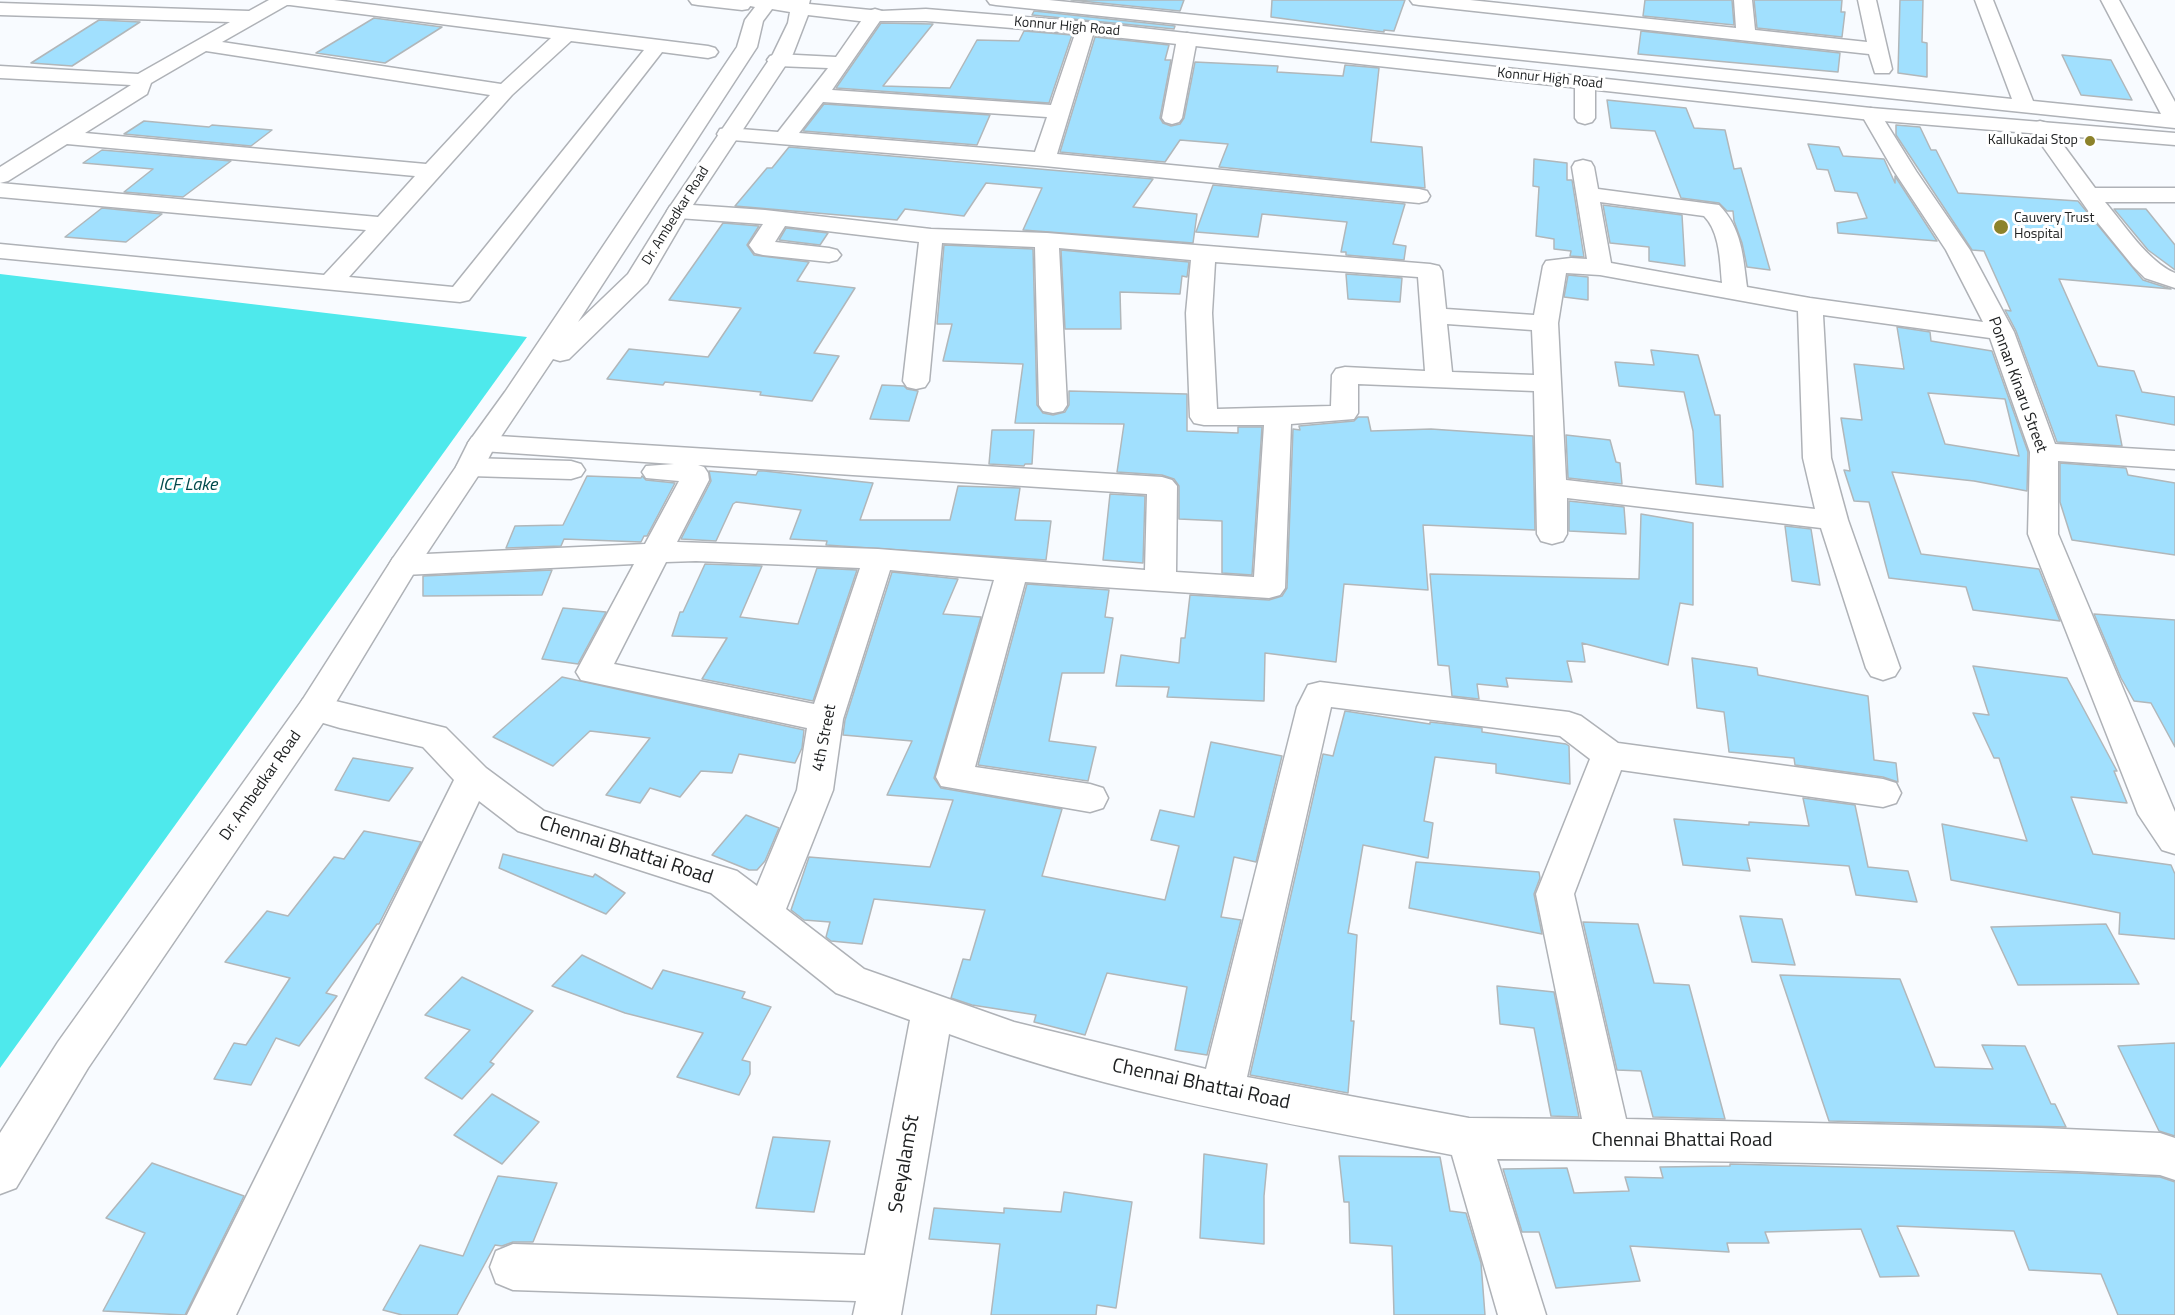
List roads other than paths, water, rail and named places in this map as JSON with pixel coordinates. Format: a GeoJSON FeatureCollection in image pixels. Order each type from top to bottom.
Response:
{"type":"FeatureCollection","features":[{"type":"Feature","properties":{"kind":"street"},"geometry":{"type":"LineString","coordinates":[[0,7],[8,0]]}},
{"type":"Feature","properties":{"kind":"street"},"geometry":{"type":"LineString","coordinates":[[0,72],[142,80],[282,0]]}},
{"type":"Feature","properties":{"kind":"street"},"geometry":{"type":"LineString","coordinates":[[290,0],[708,52]]}},
{"type":"Feature","properties":{"kind":"street","name":"Konnur High Road"},"geometry":{"type":"LineString","coordinates":[[698,0],[801,4],[875,15],[926,15],[1086,28],[1871,114],[2175,139]]}},
{"type":"Feature","properties":{"kind":"street","name":"Konnur High Road"},"geometry":{"type":"LineString","coordinates":[[822,0],[915,11],[926,15]]}},
{"type":"Feature","properties":{"kind":"street"},"geometry":{"type":"LineString","coordinates":[[996,0],[1255,17],[1433,45],[2175,122]]}},
{"type":"Feature","properties":{"kind":"street"},"geometry":{"type":"LineString","coordinates":[[1743,0],[1746,36]]}},
{"type":"Feature","properties":{"kind":"street"},"geometry":{"type":"LineString","coordinates":[[1867,0],[1887,91]]}},
{"type":"Feature","properties":{"kind":"street"},"geometry":{"type":"LineString","coordinates":[[1984,0],[2025,106]]}},
{"type":"Feature","properties":{"kind":"street"},"geometry":{"type":"LineString","coordinates":[[2110,0],[2175,122]]}},
{"type":"Feature","properties":{"kind":"street"},"geometry":{"type":"LineString","coordinates":[[1433,45],[1430,1],[1631,16],[1746,36],[1878,49]]}},
{"type":"Feature","properties":{"kind":"street","name":"Dr. Ambedkar Road"},"geometry":{"type":"LineString","coordinates":[[0,1173],[73,1055],[315,708],[404,565],[747,47],[756,2]]}},
{"type":"Feature","properties":{"kind":"street","name":"Dr. Ambedkar Road"},"geometry":{"type":"LineString","coordinates":[[516,396],[638,278],[678,211],[776,62],[797,22],[801,4]]}},
{"type":"Feature","properties":{"kind":"street"},"geometry":{"type":"LineString","coordinates":[[0,7],[251,17]]}},
{"type":"Feature","properties":{"kind":"street"},"geometry":{"type":"LineString","coordinates":[[784,138],[842,63],[875,15]]}},
{"type":"Feature","properties":{"kind":"street"},"geometry":{"type":"LineString","coordinates":[[1044,159],[1086,28]]}},
{"type":"Feature","properties":{"kind":"street"},"geometry":{"type":"LineString","coordinates":[[331,282],[381,224],[506,91],[567,34]]}},
{"type":"Feature","properties":{"kind":"street"},"geometry":{"type":"LineString","coordinates":[[1172,118],[1187,39]]}},
{"type":"Feature","properties":{"kind":"street"},"geometry":{"type":"LineString","coordinates":[[203,45],[506,91]]}},
{"type":"Feature","properties":{"kind":"street"},"geometry":{"type":"LineString","coordinates":[[0,251],[460,295],[657,46]]}},
{"type":"Feature","properties":{"kind":"street"},"geometry":{"type":"LineString","coordinates":[[741,56],[776,62],[842,63]]}},
{"type":"Feature","properties":{"kind":"street"},"geometry":{"type":"LineString","coordinates":[[0,176],[140,90],[142,80]]}},
{"type":"Feature","properties":{"kind":"street"},"geometry":{"type":"LineString","coordinates":[[1585,83],[1586,118]]}},
{"type":"Feature","properties":{"kind":"street"},"geometry":{"type":"LineString","coordinates":[[817,95],[1060,112]]}},
{"type":"Feature","properties":{"kind":"street","name":"Ponnan Kinaru Street"},"geometry":{"type":"LineString","coordinates":[[1871,114],[1905,171],[1958,250],[2001,332],[2044,452],[2043,534],[2156,814],[2175,840]]}},
{"type":"Feature","properties":{"kind":"street"},"geometry":{"type":"LineString","coordinates":[[2040,127],[2089,195],[2154,273],[2175,281]]}},
{"type":"Feature","properties":{"kind":"street"},"geometry":{"type":"LineString","coordinates":[[728,134],[1044,159],[1419,196]]}},
{"type":"Feature","properties":{"kind":"street"},"geometry":{"type":"LineString","coordinates":[[64,137],[431,171]]}},
{"type":"Feature","properties":{"kind":"street"},"geometry":{"type":"LineString","coordinates":[[1583,167],[1600,268]]}},
{"type":"Feature","properties":{"kind":"street"},"geometry":{"type":"LineString","coordinates":[[0,190],[381,224]]}},
{"type":"Feature","properties":{"kind":"street"},"geometry":{"type":"LineString","coordinates":[[1588,194],[1711,210],[1719,216],[1726,232],[1735,292]]}},
{"type":"Feature","properties":{"kind":"street"},"geometry":{"type":"LineString","coordinates":[[2089,195],[2175,195]]}},
{"type":"Feature","properties":{"kind":"street"},"geometry":{"type":"LineString","coordinates":[[678,211],[778,219],[931,236],[1047,240],[1430,271],[1439,379]]}},
{"type":"Feature","properties":{"kind":"street"},"geometry":{"type":"LineString","coordinates":[[778,219],[761,245],[763,248],[830,255]]}},
{"type":"Feature","properties":{"kind":"street"},"geometry":{"type":"LineString","coordinates":[[916,381],[931,236]]}},
{"type":"Feature","properties":{"kind":"street"},"geometry":{"type":"LineString","coordinates":[[1047,240],[1053,405]]}},
{"type":"Feature","properties":{"kind":"street"},"geometry":{"type":"LineString","coordinates":[[1203,254],[1199,312],[1204,417],[1278,417],[1344,413],[1345,375],[1548,384]]}},
{"type":"Feature","properties":{"kind":"street"},"geometry":{"type":"LineString","coordinates":[[1552,534],[1545,323],[1555,266],[1571,264],[1600,268],[1810,306],[2001,332]]}},
{"type":"Feature","properties":{"kind":"street"},"geometry":{"type":"LineString","coordinates":[[1810,306],[1817,458],[1833,520],[1883,668]]}},
{"type":"Feature","properties":{"kind":"street"},"geometry":{"type":"LineString","coordinates":[[1433,316],[1545,323]]}},
{"type":"Feature","properties":{"kind":"street"},"geometry":{"type":"LineString","coordinates":[[404,565],[696,551],[878,559],[1012,571],[1269,588],[1278,417]]}},
{"type":"Feature","properties":{"kind":"street"},"geometry":{"type":"LineString","coordinates":[[2044,452],[2175,460]]}},
{"type":"Feature","properties":{"kind":"street"},"geometry":{"type":"LineString","coordinates":[[476,455],[1161,486],[1160,581]]}},
{"type":"Feature","properties":{"kind":"street"},"geometry":{"type":"LineString","coordinates":[[476,455],[694,473],[694,480],[657,554],[593,672],[826,719]]}},
{"type":"Feature","properties":{"kind":"street"},"geometry":{"type":"LineString","coordinates":[[1552,487],[1833,520]]}},
{"type":"Feature","properties":{"kind":"street","name":"4th Street"},"geometry":{"type":"LineString","coordinates":[[765,915],[815,790],[826,719],[878,559]]}},
{"type":"Feature","properties":{"kind":"street"},"geometry":{"type":"LineString","coordinates":[[1012,571],[954,777],[1090,798]]}},
{"type":"Feature","properties":{"kind":"street"},"geometry":{"type":"LineString","coordinates":[[1222,1092],[1314,707],[1320,694],[1569,725],[1609,755],[1883,794]]}},
{"type":"Feature","properties":{"kind":"street","name":"Chennai Bhattai Road"},"geometry":{"type":"LineString","coordinates":[[315,708],[340,716],[434,737],[473,777],[531,821],[724,882],[850,981],[1014,1040],[1183,1084],[1469,1138],[1609,1141],[1750,1140],[2041,1148],[2160,1154],[2175,1159]]}},
{"type":"Feature","properties":{"kind":"street"},"geometry":{"type":"LineString","coordinates":[[1609,755],[1555,894],[1609,1141]]}},
{"type":"Feature","properties":{"kind":"street"},"geometry":{"type":"LineString","coordinates":[[211,1315],[473,777]]}},
{"type":"Feature","properties":{"kind":"street","name":"SeeyalamSt"},"geometry":{"type":"LineString","coordinates":[[881,1297],[932,1012]]}},
{"type":"Feature","properties":{"kind":"street"},"geometry":{"type":"LineString","coordinates":[[1469,1138],[1522,1315]]}},
{"type":"Feature","properties":{"kind":"street"},"geometry":{"type":"LineString","coordinates":[[513,1267],[881,1297]]}},
{"type":"Feature","properties":{"kind":"water","name":"ICF Lake"},"geometry":{"type":"Polygon","coordinates":[[[0,274],[527,337],[0,1068],[0,274]]]}},
{"type":"Feature","properties":{"kind":"place","name":"Kallukadai Stop"},"geometry":{"type":"Point","coordinates":[2090,141]}},
{"type":"Feature","properties":{"kind":"place","name":"Cauvery Trust Hospital"},"geometry":{"type":"Point","coordinates":[2001,227]}}]}
